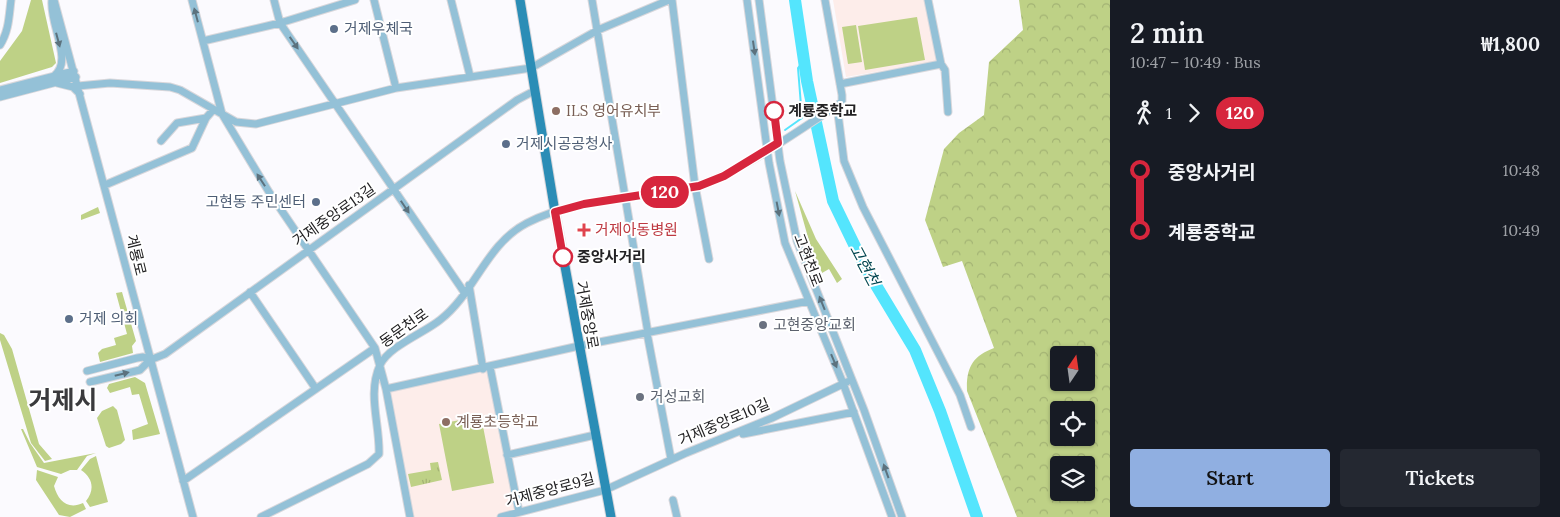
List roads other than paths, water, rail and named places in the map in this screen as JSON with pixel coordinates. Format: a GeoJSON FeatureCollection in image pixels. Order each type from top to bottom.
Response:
{"type":"FeatureCollection","features":[{"type":"Feature","properties":{"kind":"main road","name":"거제중앙로"},"geometry":{"type":"LineString","coordinates":[[520,0],[555,212],[611,517]]}},
{"type":"Feature","properties":{"kind":"street"},"geometry":{"type":"LineString","coordinates":[[0,45],[5,38],[9,22],[11,0]]}},
{"type":"Feature","properties":{"kind":"street"},"geometry":{"type":"LineString","coordinates":[[0,96],[54,79],[61,70],[63,62],[53,22],[53,0]]}},
{"type":"Feature","properties":{"kind":"street","name":"계룡로"},"geometry":{"type":"LineString","coordinates":[[53,0],[75,74],[193,517]]}},
{"type":"Feature","properties":{"kind":"street"},"geometry":{"type":"LineString","coordinates":[[192,0],[222,114],[269,192],[310,249],[375,348],[386,389],[410,517]]}},
{"type":"Feature","properties":{"kind":"street"},"geometry":{"type":"LineString","coordinates":[[274,0],[280,23],[464,292]]}},
{"type":"Feature","properties":{"kind":"street"},"geometry":{"type":"LineString","coordinates":[[203,41],[280,23],[355,0]]}},
{"type":"Feature","properties":{"kind":"street"},"geometry":{"type":"LineString","coordinates":[[374,0],[396,88]]}},
{"type":"Feature","properties":{"kind":"street"},"geometry":{"type":"LineString","coordinates":[[451,0],[470,76]]}},
{"type":"Feature","properties":{"kind":"street"},"geometry":{"type":"LineString","coordinates":[[592,0],[647,333],[671,459]]}},
{"type":"Feature","properties":{"kind":"street"},"geometry":{"type":"LineString","coordinates":[[78,86],[110,83],[170,86],[236,122],[256,124],[396,88],[531,68],[598,30],[670,0],[695,186],[708,259]]}},
{"type":"Feature","properties":{"kind":"street","name":"고현천로"},"geometry":{"type":"LineString","coordinates":[[747,0],[767,150],[785,243],[843,383],[892,517]]}},
{"type":"Feature","properties":{"kind":"street","name":"고현천로"},"geometry":{"type":"LineString","coordinates":[[760,0],[797,241],[853,381],[902,517]]}},
{"type":"Feature","properties":{"kind":"street"},"geometry":{"type":"LineString","coordinates":[[825,0],[840,84],[842,101],[837,106],[844,161],[862,207],[949,371],[971,426]]}},
{"type":"Feature","properties":{"kind":"street"},"geometry":{"type":"LineString","coordinates":[[928,0],[941,64],[945,70],[948,112]]}},
{"type":"Feature","properties":{"kind":"street"},"geometry":{"type":"LineString","coordinates":[[840,84],[941,64]]}},
{"type":"Feature","properties":{"kind":"street"},"geometry":{"type":"LineString","coordinates":[[0,90],[75,74]]}},
{"type":"Feature","properties":{"kind":"street"},"geometry":{"type":"LineString","coordinates":[[54,79],[73,87],[80,96]]}},
{"type":"Feature","properties":{"kind":"street","name":"거제중앙로13길"},"geometry":{"type":"LineString","coordinates":[[90,382],[140,370],[150,360],[165,354],[517,100],[534,91]]}},
{"type":"Feature","properties":{"kind":"street","name":"동문천로"},"geometry":{"type":"LineString","coordinates":[[261,517],[368,464],[378,454],[379,442],[373,406],[374,388],[384,358],[440,320],[464,292],[486,260],[511,234],[526,223],[555,212],[624,197],[695,186],[724,176],[837,106]]}},
{"type":"Feature","properties":{"kind":"street"},"geometry":{"type":"LineString","coordinates":[[105,185],[192,148],[206,118],[214,110]]}},
{"type":"Feature","properties":{"kind":"street"},"geometry":{"type":"LineString","coordinates":[[161,141],[177,123],[206,118]]}},
{"type":"Feature","properties":{"kind":"street"},"geometry":{"type":"LineString","coordinates":[[469,285],[486,368],[507,455],[516,514]]}},
{"type":"Feature","properties":{"kind":"street"},"geometry":{"type":"LineString","coordinates":[[250,292],[316,390]]}},
{"type":"Feature","properties":{"kind":"street"},"geometry":{"type":"LineString","coordinates":[[386,389],[579,346],[809,301]]}},
{"type":"Feature","properties":{"kind":"street"},"geometry":{"type":"LineString","coordinates":[[183,481],[375,348]]}},
{"type":"Feature","properties":{"kind":"street"},"geometry":{"type":"LineString","coordinates":[[87,371],[137,358],[143,357],[150,360]]}},
{"type":"Feature","properties":{"kind":"street","name":"거제중앙로10길"},"geometry":{"type":"LineString","coordinates":[[605,490],[671,459],[730,436],[843,383],[853,381]]}},
{"type":"Feature","properties":{"kind":"street"},"geometry":{"type":"LineString","coordinates":[[730,436],[854,412]]}},
{"type":"Feature","properties":{"kind":"street"},"geometry":{"type":"LineString","coordinates":[[507,455],[595,435]]}},
{"type":"Feature","properties":{"kind":"street","name":"거제중앙로9길"},"geometry":{"type":"LineString","coordinates":[[501,517],[605,490]]}},
{"type":"Feature","properties":{"kind":"street"},"geometry":{"type":"LineString","coordinates":[[673,500],[676,517]]}},
{"type":"Feature","properties":{"kind":"waterway","name":"고현천"},"geometry":{"type":"LineString","coordinates":[[795,0],[807,81],[833,201],[865,267],[915,350],[940,411],[977,517]]}},
{"type":"Feature","properties":{"kind":"waterway"},"geometry":{"type":"LineString","coordinates":[[785,130],[802,118],[798,68],[804,60]]}},
{"type":"Feature","properties":{"kind":"place","name":"거제우체국"},"geometry":{"type":"Point","coordinates":[334,29]}},
{"type":"Feature","properties":{"kind":"place","name":"ILS 영어유치부"},"geometry":{"type":"Point","coordinates":[556,111]}},
{"type":"Feature","properties":{"kind":"place","name":"계룡중학교"},"geometry":{"type":"Point","coordinates":[774,111]}},
{"type":"Feature","properties":{"kind":"place","name":"거제시공공청사"},"geometry":{"type":"Point","coordinates":[506,144]}},
{"type":"Feature","properties":{"kind":"place","name":"고현동 주민센터"},"geometry":{"type":"Point","coordinates":[316,202]}},
{"type":"Feature","properties":{"kind":"place","name":"거제아동병원"},"geometry":{"type":"Point","coordinates":[584,230]}},
{"type":"Feature","properties":{"kind":"place","name":"중앙사거리"},"geometry":{"type":"Point","coordinates":[563,257]}},
{"type":"Feature","properties":{"kind":"place","name":"거제 의회"},"geometry":{"type":"Point","coordinates":[69,319]}},
{"type":"Feature","properties":{"kind":"place","name":"고현중앙교회"},"geometry":{"type":"Point","coordinates":[763,325]}},
{"type":"Feature","properties":{"kind":"place","name":"거성교회"},"geometry":{"type":"Point","coordinates":[640,397]}},
{"type":"Feature","properties":{"kind":"place","name":"계룡초등학교"},"geometry":{"type":"Point","coordinates":[446,422]}},
{"type":"Feature","properties":{"kind":"district","name":"거제시"},"geometry":{"type":"Point","coordinates":[63,400]}}]}
